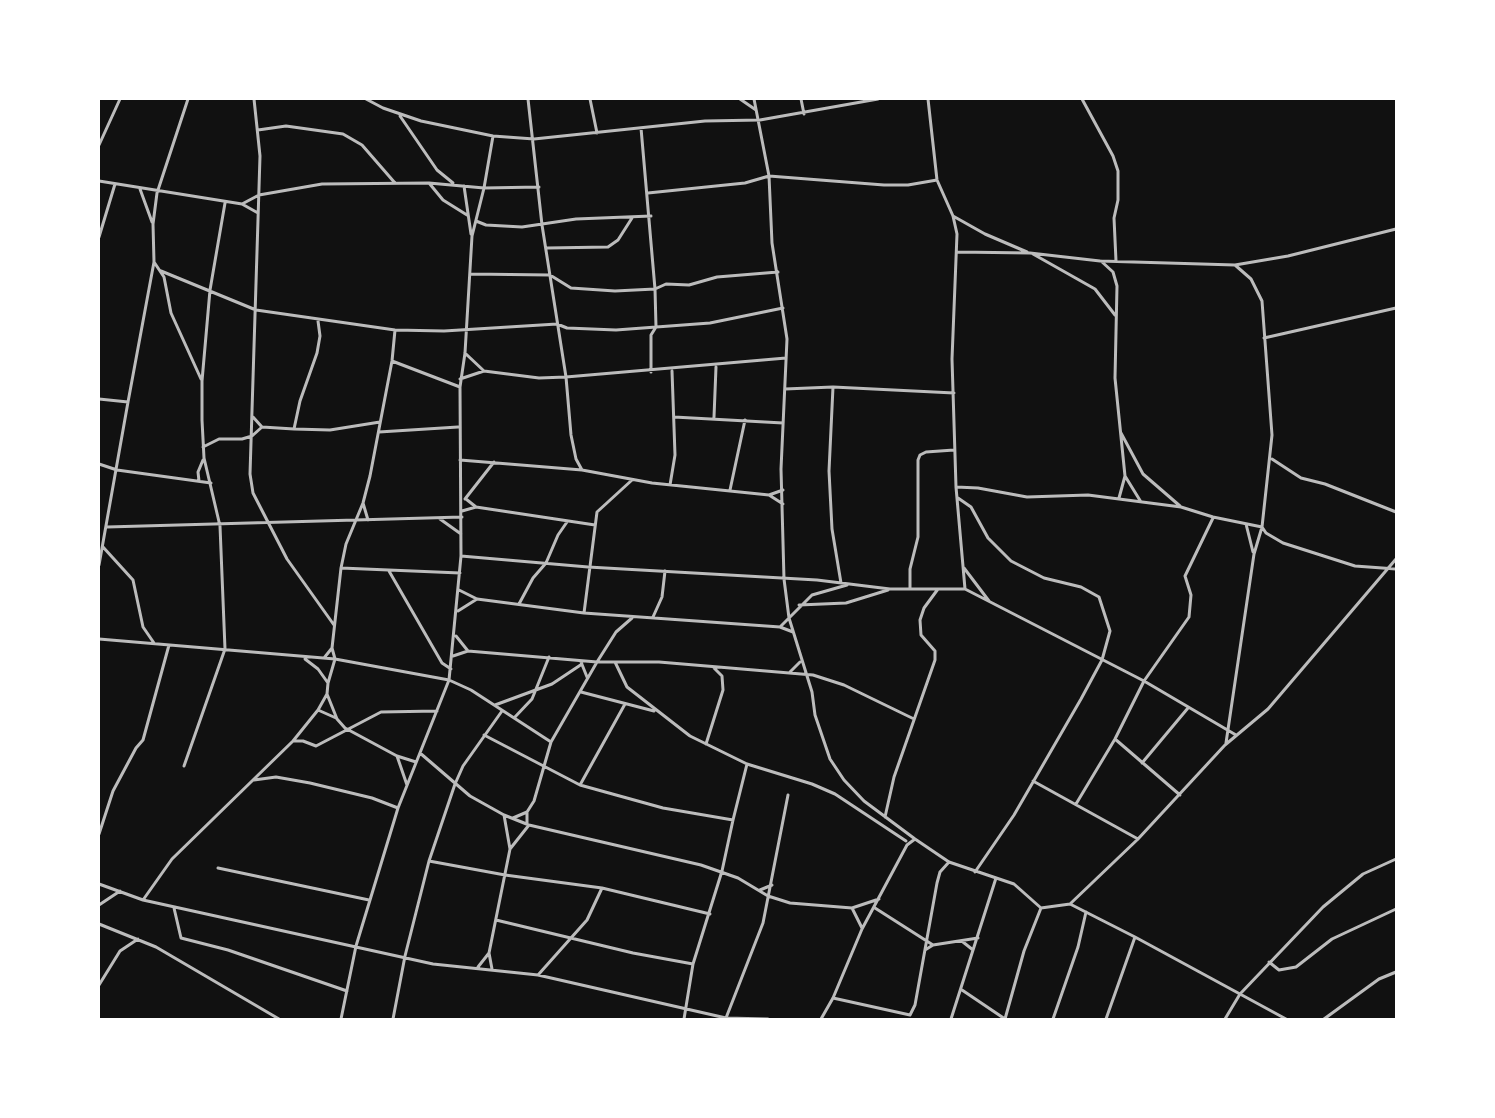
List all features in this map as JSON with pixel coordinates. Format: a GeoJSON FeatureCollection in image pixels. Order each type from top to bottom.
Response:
{"type":"FeatureCollection","features":[{"type":"Feature","properties":{"kind":"street"},"geometry":{"type":"LineString","coordinates":[[99,145],[120,99]]}},
{"type":"Feature","properties":{"kind":"street"},"geometry":{"type":"LineString","coordinates":[[99,566],[154,262],[153,224],[157,193],[188,99]]}},
{"type":"Feature","properties":{"kind":"street"},"geometry":{"type":"LineString","coordinates":[[254,99],[258,130],[259,213],[250,474],[253,493],[301,582],[334,625]]}},
{"type":"Feature","properties":{"kind":"street"},"geometry":{"type":"LineString","coordinates":[[366,99],[399,115],[493,136],[534,139],[705,121],[760,120],[804,114],[878,99]]}},
{"type":"Feature","properties":{"kind":"street"},"geometry":{"type":"LineString","coordinates":[[528,99],[556,324],[566,378],[576,459],[582,470]]}},
{"type":"Feature","properties":{"kind":"street"},"geometry":{"type":"LineString","coordinates":[[590,99],[597,133]]}},
{"type":"Feature","properties":{"kind":"street"},"geometry":{"type":"LineString","coordinates":[[740,99],[757,110]]}},
{"type":"Feature","properties":{"kind":"street"},"geometry":{"type":"LineString","coordinates":[[754,99],[760,120],[769,176],[772,243],[784,308],[787,358],[783,423],[784,579],[789,618],[800,662],[830,759],[844,780],[905,832],[949,862],[1022,889],[1041,908]]}},
{"type":"Feature","properties":{"kind":"street"},"geometry":{"type":"LineString","coordinates":[[801,99],[804,114]]}},
{"type":"Feature","properties":{"kind":"street"},"geometry":{"type":"LineString","coordinates":[[928,99],[937,180],[953,216],[957,252],[952,359],[954,450],[965,589]]}},
{"type":"Feature","properties":{"kind":"street"},"geometry":{"type":"LineString","coordinates":[[1082,99],[1113,156],[1118,171],[1118,200],[1114,218],[1116,261]]}},
{"type":"Feature","properties":{"kind":"street"},"geometry":{"type":"LineString","coordinates":[[399,115],[437,170],[456,185]]}},
{"type":"Feature","properties":{"kind":"street"},"geometry":{"type":"LineString","coordinates":[[258,130],[286,126],[343,134],[363,145],[395,183]]}},
{"type":"Feature","properties":{"kind":"street"},"geometry":{"type":"LineString","coordinates":[[641,128],[651,216],[655,289],[656,327],[651,335],[651,372]]}},
{"type":"Feature","properties":{"kind":"street"},"geometry":{"type":"LineString","coordinates":[[341,1019],[356,945],[369,900],[398,808],[449,680],[451,669],[458,611],[464,497],[460,460],[460,379],[465,354],[472,236],[484,188],[493,136]]}},
{"type":"Feature","properties":{"kind":"street"},"geometry":{"type":"LineString","coordinates":[[648,193],[745,183],[769,176],[884,185],[908,185],[937,180]]}},
{"type":"Feature","properties":{"kind":"street"},"geometry":{"type":"LineString","coordinates":[[99,181],[157,193],[242,204],[259,213]]}},
{"type":"Feature","properties":{"kind":"street"},"geometry":{"type":"LineString","coordinates":[[242,204],[259,195],[322,184],[429,183],[484,188],[539,188]]}},
{"type":"Feature","properties":{"kind":"street"},"geometry":{"type":"LineString","coordinates":[[429,183],[443,200],[467,215]]}},
{"type":"Feature","properties":{"kind":"street"},"geometry":{"type":"LineString","coordinates":[[99,237],[116,184]]}},
{"type":"Feature","properties":{"kind":"street"},"geometry":{"type":"LineString","coordinates":[[464,186],[472,236]]}},
{"type":"Feature","properties":{"kind":"street"},"geometry":{"type":"LineString","coordinates":[[140,189],[153,224]]}},
{"type":"Feature","properties":{"kind":"street"},"geometry":{"type":"LineString","coordinates":[[184,766],[225,649],[220,525],[204,458],[202,381],[210,290],[225,203]]}},
{"type":"Feature","properties":{"kind":"street"},"geometry":{"type":"LineString","coordinates":[[476,221],[486,225],[506,227],[542,225],[576,219],[651,216]]}},
{"type":"Feature","properties":{"kind":"street"},"geometry":{"type":"LineString","coordinates":[[953,216],[985,234],[1030,253],[1095,289],[1115,316]]}},
{"type":"Feature","properties":{"kind":"street"},"geometry":{"type":"LineString","coordinates":[[547,248],[608,247],[618,240],[633,217]]}},
{"type":"Feature","properties":{"kind":"street"},"geometry":{"type":"LineString","coordinates":[[957,252],[1030,253],[1100,261],[1235,265],[1308,252],[1396,229]]}},
{"type":"Feature","properties":{"kind":"street"},"geometry":{"type":"LineString","coordinates":[[1100,261],[1108,266],[1116,278],[1115,378],[1125,476],[1119,498]]}},
{"type":"Feature","properties":{"kind":"street"},"geometry":{"type":"LineString","coordinates":[[154,262],[161,271],[171,313],[202,381]]}},
{"type":"Feature","properties":{"kind":"street"},"geometry":{"type":"LineString","coordinates":[[1225,745],[1229,731],[1254,554],[1262,527],[1271,458],[1260,294],[1245,272],[1235,265]]}},
{"type":"Feature","properties":{"kind":"street"},"geometry":{"type":"LineString","coordinates":[[161,271],[256,310],[395,330],[556,324],[567,328],[616,330],[710,322],[784,308]]}},
{"type":"Feature","properties":{"kind":"street"},"geometry":{"type":"LineString","coordinates":[[470,274],[550,275],[571,288],[615,291],[655,289],[666,284],[689,285],[717,277],[778,272]]}},
{"type":"Feature","properties":{"kind":"street"},"geometry":{"type":"LineString","coordinates":[[1263,338],[1396,308]]}},
{"type":"Feature","properties":{"kind":"street"},"geometry":{"type":"LineString","coordinates":[[294,429],[300,401],[317,353],[320,336],[318,320]]}},
{"type":"Feature","properties":{"kind":"street"},"geometry":{"type":"LineString","coordinates":[[143,900],[172,859],[293,741],[318,710],[327,694],[335,659],[332,648],[341,568],[354,520],[363,503],[379,432],[392,361],[395,330]]}},
{"type":"Feature","properties":{"kind":"street"},"geometry":{"type":"LineString","coordinates":[[465,354],[484,371]]}},
{"type":"Feature","properties":{"kind":"street"},"geometry":{"type":"LineString","coordinates":[[460,379],[484,371],[539,378],[566,378],[716,367],[787,358]]}},
{"type":"Feature","properties":{"kind":"street"},"geometry":{"type":"LineString","coordinates":[[392,361],[460,387]]}},
{"type":"Feature","properties":{"kind":"street"},"geometry":{"type":"LineString","coordinates":[[714,417],[716,367]]}},
{"type":"Feature","properties":{"kind":"street"},"geometry":{"type":"LineString","coordinates":[[670,485],[675,455],[672,370]]}},
{"type":"Feature","properties":{"kind":"street"},"geometry":{"type":"LineString","coordinates":[[785,389],[834,387],[954,393]]}},
{"type":"Feature","properties":{"kind":"street"},"geometry":{"type":"LineString","coordinates":[[834,387],[829,471],[832,529],[841,583]]}},
{"type":"Feature","properties":{"kind":"street"},"geometry":{"type":"LineString","coordinates":[[99,399],[128,402]]}},
{"type":"Feature","properties":{"kind":"street"},"geometry":{"type":"LineString","coordinates":[[252,415],[262,427]]}},
{"type":"Feature","properties":{"kind":"street"},"geometry":{"type":"LineString","coordinates":[[674,417],[714,417],[783,423]]}},
{"type":"Feature","properties":{"kind":"street"},"geometry":{"type":"LineString","coordinates":[[730,490],[745,420]]}},
{"type":"Feature","properties":{"kind":"street"},"geometry":{"type":"LineString","coordinates":[[203,447],[219,439],[242,439],[252,436],[262,427],[350,428],[380,422]]}},
{"type":"Feature","properties":{"kind":"street"},"geometry":{"type":"LineString","coordinates":[[379,432],[459,427]]}},
{"type":"Feature","properties":{"kind":"street"},"geometry":{"type":"LineString","coordinates":[[1121,431],[1143,474],[1181,507]]}},
{"type":"Feature","properties":{"kind":"street"},"geometry":{"type":"LineString","coordinates":[[910,588],[912,560],[918,537],[918,460],[920,454],[926,452],[954,450]]}},
{"type":"Feature","properties":{"kind":"street"},"geometry":{"type":"LineString","coordinates":[[199,481],[198,472],[204,458]]}},
{"type":"Feature","properties":{"kind":"street"},"geometry":{"type":"LineString","coordinates":[[1271,458],[1301,478],[1324,484],[1396,512]]}},
{"type":"Feature","properties":{"kind":"street"},"geometry":{"type":"LineString","coordinates":[[570,469],[576,459]]}},
{"type":"Feature","properties":{"kind":"street"},"geometry":{"type":"LineString","coordinates":[[460,460],[582,470],[632,480],[769,495],[783,504]]}},
{"type":"Feature","properties":{"kind":"street"},"geometry":{"type":"LineString","coordinates":[[464,497],[494,462]]}},
{"type":"Feature","properties":{"kind":"street"},"geometry":{"type":"LineString","coordinates":[[99,464],[117,470],[190,478],[211,483]]}},
{"type":"Feature","properties":{"kind":"street"},"geometry":{"type":"LineString","coordinates":[[190,478],[198,472]]}},
{"type":"Feature","properties":{"kind":"street"},"geometry":{"type":"LineString","coordinates":[[1125,476],[1142,503]]}},
{"type":"Feature","properties":{"kind":"street"},"geometry":{"type":"LineString","coordinates":[[584,613],[594,525],[599,508],[632,480]]}},
{"type":"Feature","properties":{"kind":"street"},"geometry":{"type":"LineString","coordinates":[[956,487],[978,488],[1027,497],[1088,495],[1181,507],[1213,517],[1262,527],[1266,533],[1282,543],[1355,566],[1369,569],[1389,567],[1396,569]]}},
{"type":"Feature","properties":{"kind":"street"},"geometry":{"type":"LineString","coordinates":[[769,495],[783,490]]}},
{"type":"Feature","properties":{"kind":"street"},"geometry":{"type":"LineString","coordinates":[[464,497],[476,507]]}},
{"type":"Feature","properties":{"kind":"street"},"geometry":{"type":"LineString","coordinates":[[957,497],[971,507],[988,538],[1011,561],[1044,578],[1081,587],[1099,597],[1110,631],[1102,660],[1014,815],[975,872]]}},
{"type":"Feature","properties":{"kind":"street"},"geometry":{"type":"LineString","coordinates":[[363,503],[368,520]]}},
{"type":"Feature","properties":{"kind":"street"},"geometry":{"type":"LineString","coordinates":[[462,511],[476,507],[594,525]]}},
{"type":"Feature","properties":{"kind":"street"},"geometry":{"type":"LineString","coordinates":[[107,527],[220,525],[269,520],[462,517]]}},
{"type":"Feature","properties":{"kind":"street"},"geometry":{"type":"LineString","coordinates":[[1076,804],[1115,739],[1144,681],[1189,616],[1191,595],[1185,576],[1213,517]]}},
{"type":"Feature","properties":{"kind":"street"},"geometry":{"type":"LineString","coordinates":[[438,518],[461,534]]}},
{"type":"Feature","properties":{"kind":"street"},"geometry":{"type":"LineString","coordinates":[[519,604],[533,578],[546,563],[558,534],[567,522]]}},
{"type":"Feature","properties":{"kind":"street"},"geometry":{"type":"LineString","coordinates":[[1246,523],[1254,554]]}},
{"type":"Feature","properties":{"kind":"street"},"geometry":{"type":"LineString","coordinates":[[103,547],[133,580],[143,627],[154,644]]}},
{"type":"Feature","properties":{"kind":"street"},"geometry":{"type":"LineString","coordinates":[[461,556],[588,567],[841,583],[890,589],[965,589],[1144,681],[1237,736]]}},
{"type":"Feature","properties":{"kind":"street"},"geometry":{"type":"LineString","coordinates":[[1070,904],[1138,839],[1225,745],[1268,709],[1396,559]]}},
{"type":"Feature","properties":{"kind":"street"},"geometry":{"type":"LineString","coordinates":[[963,566],[990,601]]}},
{"type":"Feature","properties":{"kind":"street"},"geometry":{"type":"LineString","coordinates":[[341,568],[460,573]]}},
{"type":"Feature","properties":{"kind":"street"},"geometry":{"type":"LineString","coordinates":[[389,571],[442,663],[451,669]]}},
{"type":"Feature","properties":{"kind":"street"},"geometry":{"type":"LineString","coordinates":[[652,617],[662,597],[665,571]]}},
{"type":"Feature","properties":{"kind":"street"},"geometry":{"type":"LineString","coordinates":[[780,627],[799,605],[819,591],[849,584]]}},
{"type":"Feature","properties":{"kind":"street"},"geometry":{"type":"LineString","coordinates":[[799,605],[846,603],[890,589]]}},
{"type":"Feature","properties":{"kind":"street"},"geometry":{"type":"LineString","coordinates":[[885,817],[894,777],[936,656],[921,635],[921,612],[939,589]]}},
{"type":"Feature","properties":{"kind":"street"},"geometry":{"type":"LineString","coordinates":[[459,590],[477,599],[584,613],[780,627],[793,632]]}},
{"type":"Feature","properties":{"kind":"street"},"geometry":{"type":"LineString","coordinates":[[458,611],[477,599]]}},
{"type":"Feature","properties":{"kind":"street"},"geometry":{"type":"LineString","coordinates":[[492,969],[489,953],[510,849],[528,824],[527,812],[540,786],[551,742],[581,692],[587,677],[616,632],[634,617]]}},
{"type":"Feature","properties":{"kind":"street"},"geometry":{"type":"LineString","coordinates":[[455,635],[468,651]]}},
{"type":"Feature","properties":{"kind":"street"},"geometry":{"type":"LineString","coordinates":[[99,638],[303,658],[335,659],[449,680],[495,705],[551,742]]}},
{"type":"Feature","properties":{"kind":"street"},"geometry":{"type":"LineString","coordinates":[[99,834],[113,791],[136,748],[144,740],[169,645]]}},
{"type":"Feature","properties":{"kind":"street"},"geometry":{"type":"LineString","coordinates":[[324,658],[332,648]]}},
{"type":"Feature","properties":{"kind":"street"},"geometry":{"type":"LineString","coordinates":[[453,656],[468,651],[549,657],[581,662],[658,662],[804,673],[844,685],[915,719]]}},
{"type":"Feature","properties":{"kind":"street"},"geometry":{"type":"LineString","coordinates":[[514,718],[529,704],[549,657]]}},
{"type":"Feature","properties":{"kind":"street"},"geometry":{"type":"LineString","coordinates":[[303,658],[318,669],[328,683]]}},
{"type":"Feature","properties":{"kind":"street"},"geometry":{"type":"LineString","coordinates":[[581,662],[587,677]]}},
{"type":"Feature","properties":{"kind":"street"},"geometry":{"type":"LineString","coordinates":[[495,705],[552,684],[581,662]]}},
{"type":"Feature","properties":{"kind":"street"},"geometry":{"type":"LineString","coordinates":[[615,662],[627,687],[690,736],[747,764],[812,784],[835,794],[907,843]]}},
{"type":"Feature","properties":{"kind":"street"},"geometry":{"type":"LineString","coordinates":[[790,672],[800,662]]}},
{"type":"Feature","properties":{"kind":"street"},"geometry":{"type":"LineString","coordinates":[[706,744],[723,690],[722,676],[713,667]]}},
{"type":"Feature","properties":{"kind":"street"},"geometry":{"type":"LineString","coordinates":[[581,692],[656,711]]}},
{"type":"Feature","properties":{"kind":"street"},"geometry":{"type":"LineString","coordinates":[[327,694],[337,719],[345,728],[397,756],[416,762]]}},
{"type":"Feature","properties":{"kind":"street"},"geometry":{"type":"LineString","coordinates":[[580,785],[625,704]]}},
{"type":"Feature","properties":{"kind":"street"},"geometry":{"type":"LineString","coordinates":[[1142,763],[1188,708]]}},
{"type":"Feature","properties":{"kind":"street"},"geometry":{"type":"LineString","coordinates":[[318,710],[337,719]]}},
{"type":"Feature","properties":{"kind":"street"},"geometry":{"type":"LineString","coordinates":[[293,741],[303,741],[316,746],[345,728],[381,712],[437,711]]}},
{"type":"Feature","properties":{"kind":"street"},"geometry":{"type":"LineString","coordinates":[[393,1019],[405,956],[429,861],[455,784],[463,766],[502,711]]}},
{"type":"Feature","properties":{"kind":"street"},"geometry":{"type":"LineString","coordinates":[[484,735],[580,785],[663,808],[733,820]]}},
{"type":"Feature","properties":{"kind":"street"},"geometry":{"type":"LineString","coordinates":[[1115,739],[1180,795]]}},
{"type":"Feature","properties":{"kind":"street"},"geometry":{"type":"LineString","coordinates":[[420,753],[455,784],[484,805],[528,824],[673,857],[722,871],[768,896],[790,903],[852,908],[879,898]]}},
{"type":"Feature","properties":{"kind":"street"},"geometry":{"type":"LineString","coordinates":[[397,756],[407,785]]}},
{"type":"Feature","properties":{"kind":"street"},"geometry":{"type":"LineString","coordinates":[[684,1019],[693,964],[722,871],[747,764]]}},
{"type":"Feature","properties":{"kind":"street"},"geometry":{"type":"LineString","coordinates":[[252,780],[276,777],[310,783],[372,798],[398,808]]}},
{"type":"Feature","properties":{"kind":"street"},"geometry":{"type":"LineString","coordinates":[[1033,781],[1138,839]]}},
{"type":"Feature","properties":{"kind":"street"},"geometry":{"type":"LineString","coordinates":[[726,1018],[763,923],[788,795]]}},
{"type":"Feature","properties":{"kind":"street"},"geometry":{"type":"LineString","coordinates":[[512,818],[527,812]]}},
{"type":"Feature","properties":{"kind":"street"},"geometry":{"type":"LineString","coordinates":[[504,815],[510,849]]}},
{"type":"Feature","properties":{"kind":"street"},"geometry":{"type":"LineString","coordinates":[[905,832],[907,843]]}},
{"type":"Feature","properties":{"kind":"street"},"geometry":{"type":"LineString","coordinates":[[821,1019],[833,998],[862,928],[875,908],[907,843],[915,839]]}},
{"type":"Feature","properties":{"kind":"street"},"geometry":{"type":"LineString","coordinates":[[1225,1019],[1240,994],[1269,962],[1352,881],[1376,866],[1396,859]]}},
{"type":"Feature","properties":{"kind":"street"},"geometry":{"type":"LineString","coordinates":[[429,861],[504,875],[602,888],[710,914]]}},
{"type":"Feature","properties":{"kind":"street"},"geometry":{"type":"LineString","coordinates":[[833,998],[910,1015],[915,1005],[937,883],[940,873],[949,862]]}},
{"type":"Feature","properties":{"kind":"street"},"geometry":{"type":"LineString","coordinates":[[218,868],[369,900]]}},
{"type":"Feature","properties":{"kind":"street"},"geometry":{"type":"LineString","coordinates":[[951,1019],[996,878]]}},
{"type":"Feature","properties":{"kind":"street"},"geometry":{"type":"LineString","coordinates":[[99,884],[143,900],[356,945],[433,964],[538,975],[726,1018],[768,1019]]}},
{"type":"Feature","properties":{"kind":"street"},"geometry":{"type":"LineString","coordinates":[[760,890],[772,885]]}},
{"type":"Feature","properties":{"kind":"street"},"geometry":{"type":"LineString","coordinates":[[538,975],[587,920],[602,888]]}},
{"type":"Feature","properties":{"kind":"street"},"geometry":{"type":"LineString","coordinates":[[99,905],[120,891]]}},
{"type":"Feature","properties":{"kind":"street"},"geometry":{"type":"LineString","coordinates":[[1041,908],[1070,904],[1284,1018]]}},
{"type":"Feature","properties":{"kind":"street"},"geometry":{"type":"LineString","coordinates":[[174,907],[182,938],[228,950],[346,991]]}},
{"type":"Feature","properties":{"kind":"street"},"geometry":{"type":"LineString","coordinates":[[852,908],[862,928]]}},
{"type":"Feature","properties":{"kind":"street"},"geometry":{"type":"LineString","coordinates":[[875,908],[933,945]]}},
{"type":"Feature","properties":{"kind":"street"},"geometry":{"type":"LineString","coordinates":[[961,989],[1005,1019],[1024,951],[1041,908]]}},
{"type":"Feature","properties":{"kind":"street"},"geometry":{"type":"LineString","coordinates":[[1269,962],[1279,970],[1296,967],[1339,934],[1396,909]]}},
{"type":"Feature","properties":{"kind":"street"},"geometry":{"type":"LineString","coordinates":[[1053,1019],[1078,947],[1086,912]]}},
{"type":"Feature","properties":{"kind":"street"},"geometry":{"type":"LineString","coordinates":[[496,920],[572,939],[693,964]]}},
{"type":"Feature","properties":{"kind":"street"},"geometry":{"type":"LineString","coordinates":[[99,924],[139,938],[279,1019]]}},
{"type":"Feature","properties":{"kind":"street"},"geometry":{"type":"LineString","coordinates":[[1106,1019],[1135,937]]}},
{"type":"Feature","properties":{"kind":"street"},"geometry":{"type":"LineString","coordinates":[[99,986],[120,951],[139,938]]}},
{"type":"Feature","properties":{"kind":"street"},"geometry":{"type":"LineString","coordinates":[[925,950],[933,945],[978,938]]}},
{"type":"Feature","properties":{"kind":"street"},"geometry":{"type":"LineString","coordinates":[[963,942],[974,951]]}},
{"type":"Feature","properties":{"kind":"street"},"geometry":{"type":"LineString","coordinates":[[478,967],[489,953]]}},
{"type":"Feature","properties":{"kind":"street"},"geometry":{"type":"LineString","coordinates":[[1324,1019],[1378,979],[1396,972]]}}]}
